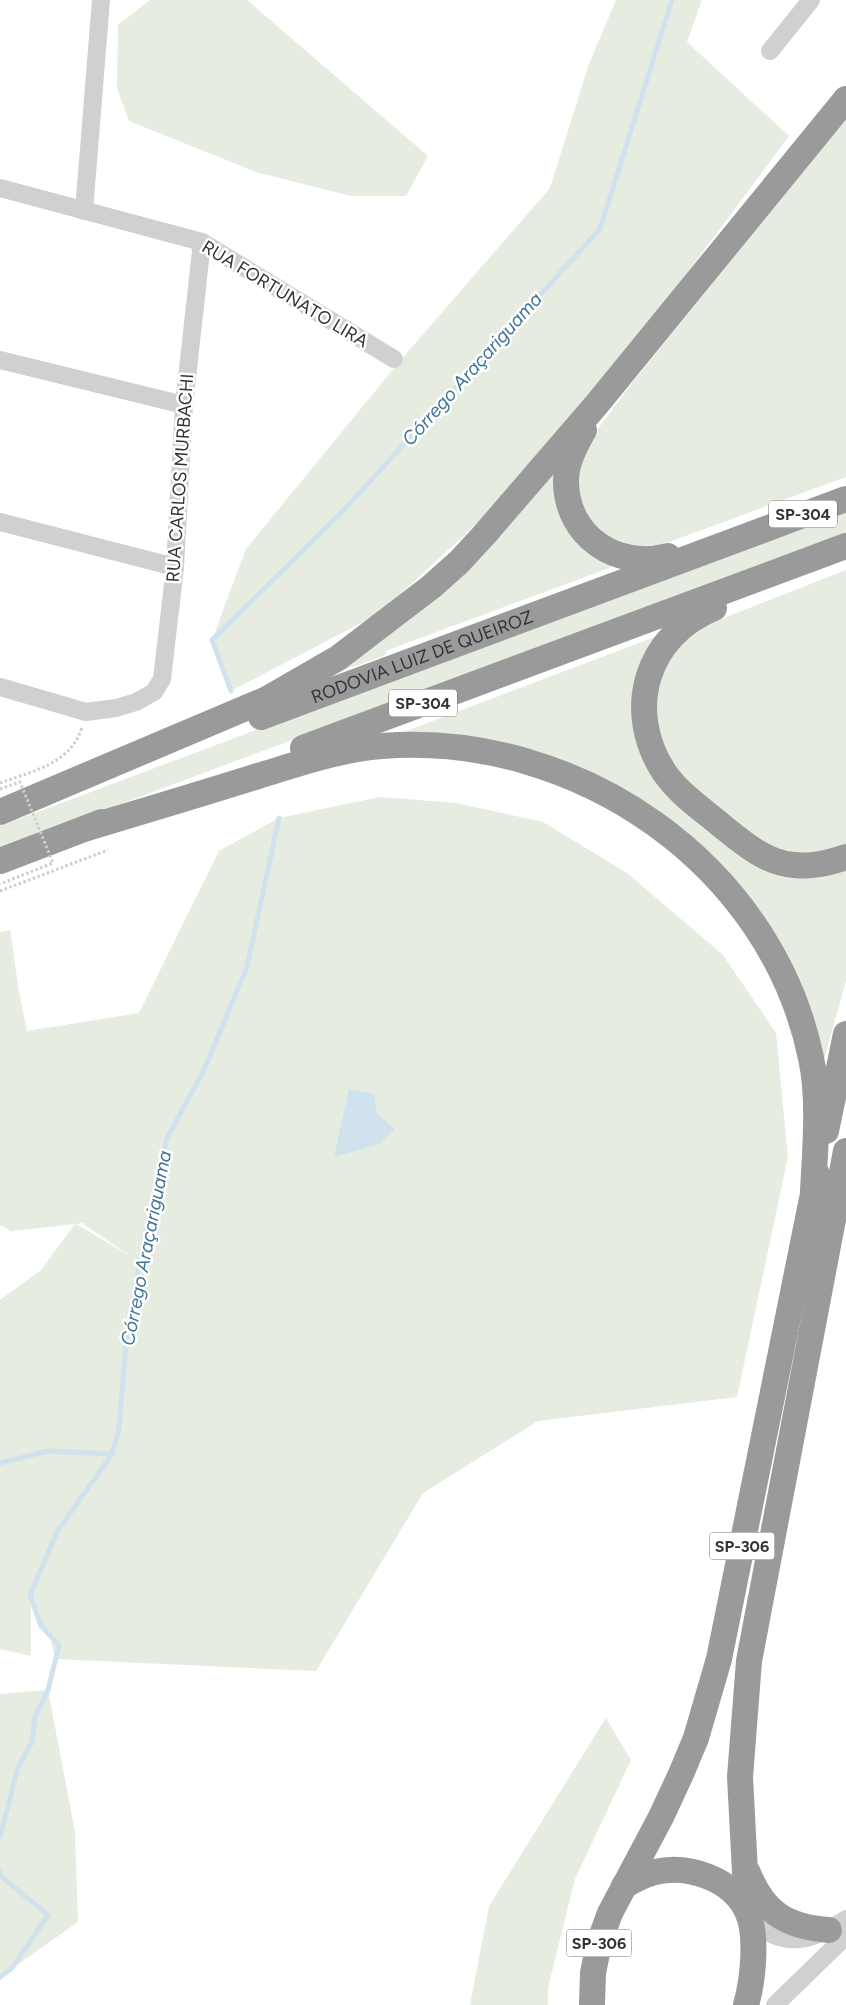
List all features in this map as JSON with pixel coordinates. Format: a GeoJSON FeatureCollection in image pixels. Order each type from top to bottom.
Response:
{"type":"FeatureCollection","features":[{"type":"Feature","properties":{"kind":"highway"},"geometry":{"type":"LineString","coordinates":[[0,814],[267,699],[338,658],[401,611],[459,562],[598,404],[846,99]]}},
{"type":"Feature","properties":{"kind":"highway"},"geometry":{"type":"LineString","coordinates":[[598,404],[574,450],[568,466],[566,482],[569,502],[575,518],[582,531],[591,541],[603,548],[628,557],[658,558],[760,530]]}},
{"type":"Feature","properties":{"kind":"highway","name":"RODOVIA LUIZ DE QUEIROZ"},"geometry":{"type":"LineString","coordinates":[[0,814],[846,499]]}},
{"type":"Feature","properties":{"kind":"highway","name":"SP-304"},"geometry":{"type":"LineString","coordinates":[[0,860],[846,546]]}},
{"type":"Feature","properties":{"kind":"highway"},"geometry":{"type":"LineString","coordinates":[[846,551],[699,614],[664,645],[653,665],[646,687],[644,708],[646,732],[654,754],[665,773],[682,793],[743,843],[766,858],[793,865],[821,865],[846,857]]}},
{"type":"Feature","properties":{"kind":"highway"},"geometry":{"type":"LineString","coordinates":[[87,828],[297,764],[348,751],[380,746],[435,746],[492,752],[535,763],[608,793],[652,821],[674,837],[696,857],[734,897],[762,937],[775,960],[798,1010],[812,1062],[815,1123],[813,1191]]}},
{"type":"Feature","properties":{"kind":"highway","name":"SP-306"},"geometry":{"type":"LineString","coordinates":[[592,2005],[594,1973],[600,1943],[610,1913],[661,1817],[696,1738],[719,1659],[846,1034]]}},
{"type":"Feature","properties":{"kind":"highway","name":"SP-306"},"geometry":{"type":"LineString","coordinates":[[746,2005],[752,1969],[745,1910],[745,1868],[740,1777],[749,1661],[846,1151]]}},
{"type":"Feature","properties":{"kind":"highway"},"geometry":{"type":"LineString","coordinates":[[817,1309],[846,1232]]}},
{"type":"Feature","properties":{"kind":"highway"},"geometry":{"type":"LineString","coordinates":[[745,1868],[759,1898],[776,1914],[798,1925],[840,1928]]}},
{"type":"Feature","properties":{"kind":"highway"},"geometry":{"type":"LineString","coordinates":[[624,1886],[640,1877],[656,1872],[674,1870],[692,1872],[709,1877],[724,1886],[745,1910]]}},
{"type":"Feature","properties":{"kind":"street"},"geometry":{"type":"LineString","coordinates":[[84,211],[101,0]]}},
{"type":"Feature","properties":{"kind":"street"},"geometry":{"type":"LineString","coordinates":[[770,52],[811,0]]}},
{"type":"Feature","properties":{"kind":"street","name":"RUA FORTUNATO LIRA"},"geometry":{"type":"LineString","coordinates":[[0,188],[202,242],[394,359]]}},
{"type":"Feature","properties":{"kind":"street","name":"RUA CARLOS MURBACHI"},"geometry":{"type":"LineString","coordinates":[[86,712],[116,708],[136,702],[154,692],[162,679],[175,566],[184,405],[202,242]]}},
{"type":"Feature","properties":{"kind":"street"},"geometry":{"type":"LineString","coordinates":[[0,360],[184,405]]}},
{"type":"Feature","properties":{"kind":"street"},"geometry":{"type":"LineString","coordinates":[[0,522],[175,566]]}},
{"type":"Feature","properties":{"kind":"street"},"geometry":{"type":"LineString","coordinates":[[0,687],[86,712]]}},
{"type":"Feature","properties":{"kind":"street"},"geometry":{"type":"LineString","coordinates":[[745,1910],[779,1937],[802,1939],[840,1928]]}},
{"type":"Feature","properties":{"kind":"street"},"geometry":{"type":"LineString","coordinates":[[775,2005],[840,1928]]}},
{"type":"Feature","properties":{"kind":"path"},"geometry":{"type":"LineString","coordinates":[[0,783],[52,764],[68,753],[80,734],[86,712]]}},
{"type":"Feature","properties":{"kind":"path"},"geometry":{"type":"LineString","coordinates":[[0,789],[20,782],[53,863],[0,884]]}},
{"type":"Feature","properties":{"kind":"path"},"geometry":{"type":"LineString","coordinates":[[0,891],[108,850]]}},
{"type":"Feature","properties":{"kind":"shaded area"},"geometry":{"type":"Polygon","coordinates":[[[150,0],[247,0],[428,156],[406,196],[351,196],[256,172],[129,121],[117,88],[118,25],[150,0]]]}},
{"type":"Feature","properties":{"kind":"shaded area"},"geometry":{"type":"Polygon","coordinates":[[[616,0],[702,0],[687,42],[789,136],[595,397],[514,489],[380,613],[231,691],[212,640],[246,549],[399,362],[550,188],[589,64],[616,0]]]}},
{"type":"Feature","properties":{"kind":"shaded area"},"geometry":{"type":"Polygon","coordinates":[[[846,118],[846,477],[650,549],[612,541],[588,520],[576,486],[588,442],[632,383],[846,118]]]}},
{"type":"Feature","properties":{"kind":"shaded area"},"geometry":{"type":"Polygon","coordinates":[[[551,475],[556,475],[568,524],[577,541],[585,551],[612,567],[388,650],[384,656],[335,673],[411,619],[457,580],[551,475]]]}},
{"type":"Feature","properties":{"kind":"shaded area"},"geometry":{"type":"Polygon","coordinates":[[[846,509],[846,533],[0,849],[0,826],[846,509]]]}},
{"type":"Feature","properties":{"kind":"shaded area"},"geometry":{"type":"Polygon","coordinates":[[[846,570],[846,850],[828,857],[763,849],[665,761],[655,710],[656,689],[673,651],[706,625],[846,570]]]}},
{"type":"Feature","properties":{"kind":"shaded area"},"geometry":{"type":"Polygon","coordinates":[[[663,634],[634,715],[742,855],[846,867],[846,981],[821,1070],[769,936],[602,785],[380,741],[663,634]]]}},
{"type":"Feature","properties":{"kind":"shaded area"},"geometry":{"type":"Polygon","coordinates":[[[380,797],[456,803],[543,822],[627,873],[723,955],[776,1033],[788,1157],[737,1397],[538,1421],[423,1493],[316,1671],[55,1659],[50,1636],[37,1614],[31,1597],[31,1656],[0,1649],[0,1300],[41,1270],[75,1224],[11,1231],[0,1225],[0,932],[10,930],[27,1031],[139,1013],[219,851],[279,818],[380,797]],[[82,1223],[76,1224],[130,1256],[82,1223]]]}},
{"type":"Feature","properties":{"kind":"shaded area"},"geometry":{"type":"Polygon","coordinates":[[[48,1690],[75,1832],[78,1922],[0,1977],[0,1694],[48,1690]]]}},
{"type":"Feature","properties":{"kind":"shaded area"},"geometry":{"type":"Polygon","coordinates":[[[606,1718],[631,1760],[575,1879],[548,1988],[548,2005],[470,2005],[489,1906],[606,1718]]]}},
{"type":"Feature","properties":{"kind":"water"},"geometry":{"type":"Polygon","coordinates":[[[349,1089],[374,1094],[377,1114],[395,1129],[380,1144],[334,1157],[349,1089]]]}},
{"type":"Feature","properties":{"kind":"waterway","name":"Córrego Araçariguama"},"geometry":{"type":"LineString","coordinates":[[231,691],[212,640],[342,512],[600,229],[672,0]]}},
{"type":"Feature","properties":{"kind":"waterway","name":"Córrego Araçariguama"},"geometry":{"type":"LineString","coordinates":[[0,1837],[18,1767],[32,1742],[35,1717],[48,1690],[59,1645],[41,1626],[30,1595],[57,1532],[112,1454],[119,1428],[128,1322],[149,1215],[167,1138],[204,1070],[247,967],[279,818]]}},
{"type":"Feature","properties":{"kind":"waterway"},"geometry":{"type":"LineString","coordinates":[[0,1463],[48,1451],[112,1454]]}},
{"type":"Feature","properties":{"kind":"waterway","name":"Córrego Araçariguama"},"geometry":{"type":"LineString","coordinates":[[0,1872],[1,1876],[48,1915],[12,1968],[0,1977]]}}]}
